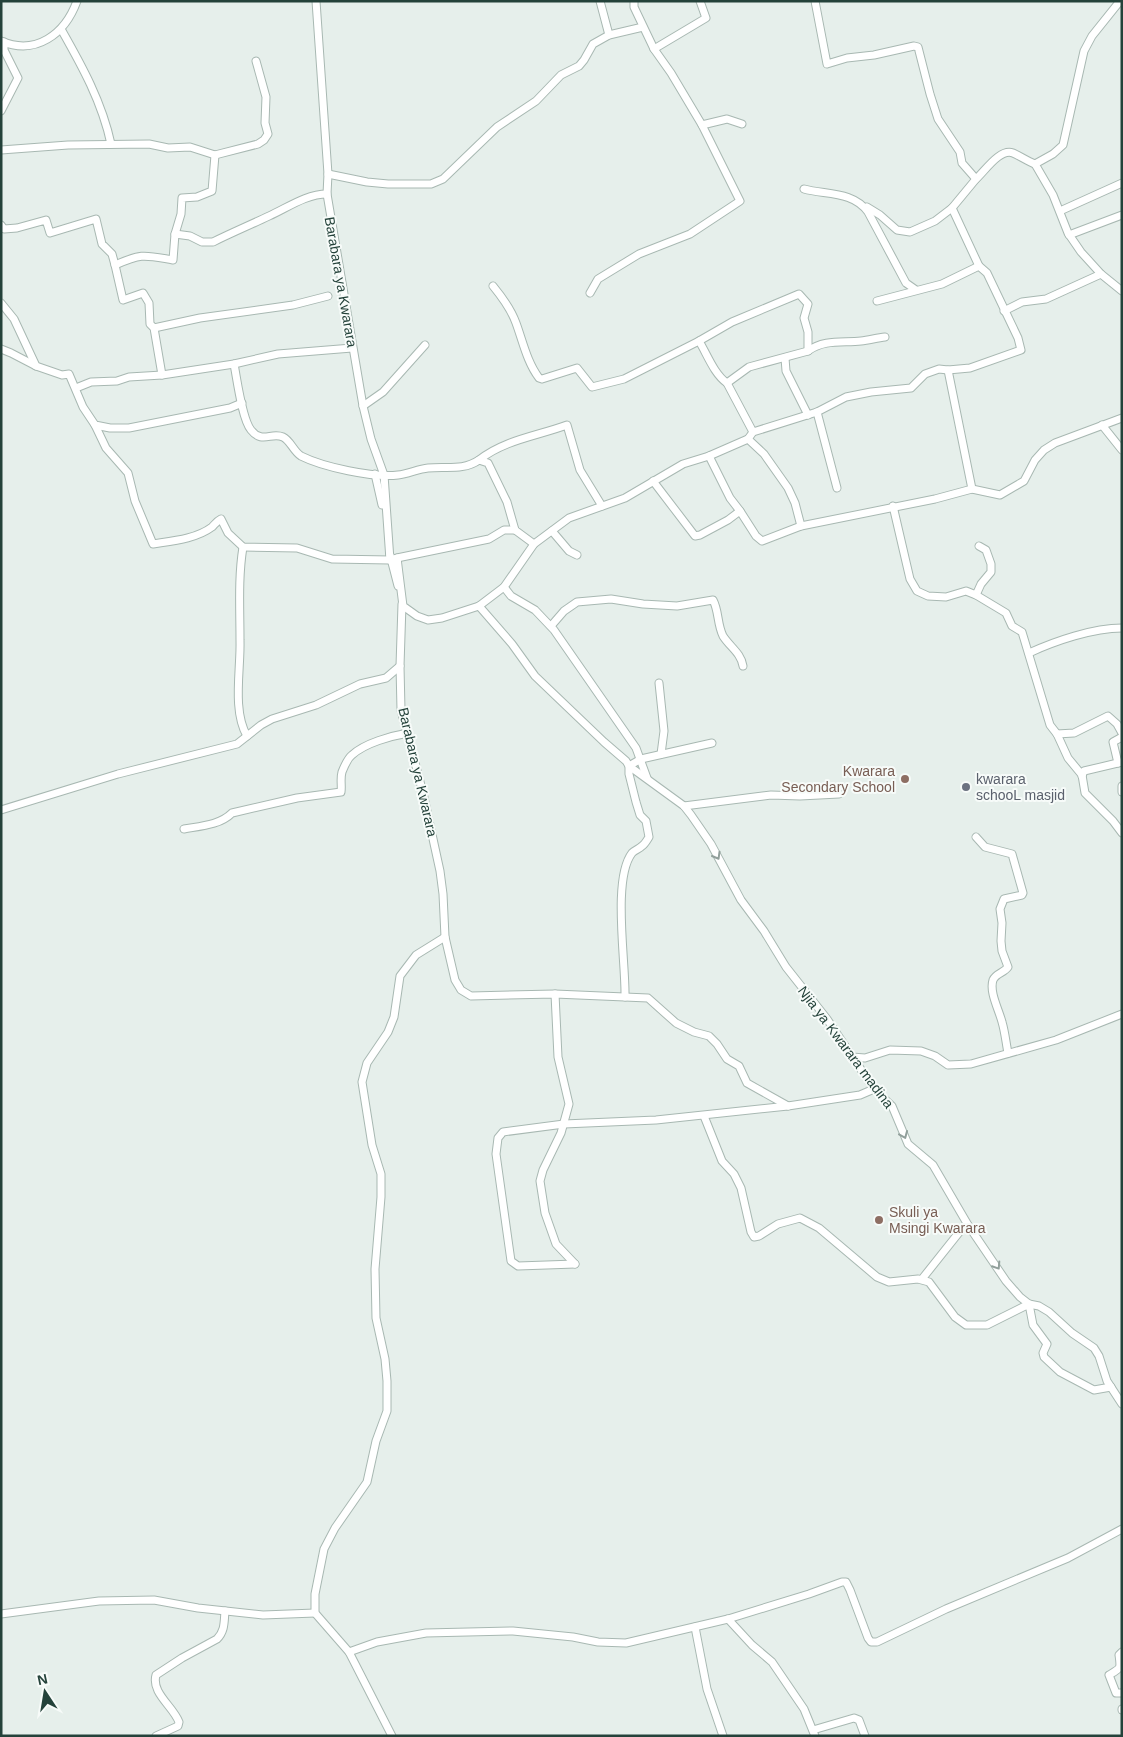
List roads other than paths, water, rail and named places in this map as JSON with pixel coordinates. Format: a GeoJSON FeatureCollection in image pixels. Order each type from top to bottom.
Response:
{"type":"FeatureCollection","features":[{"type":"Feature","properties":{"kind":"street"},"geometry":{"type":"LineString","coordinates":[[1,111],[18,78],[4,50],[3,42],[20,46],[41,44],[61,29],[72,14],[77,1]]}},
{"type":"Feature","properties":{"kind":"street","name":"Barabara ya Kwarara"},"geometry":{"type":"LineString","coordinates":[[316,1],[328,174],[326,194],[363,406],[371,439],[384,475],[394,559]]}},
{"type":"Feature","properties":{"kind":"street"},"geometry":{"type":"LineString","coordinates":[[600,1],[609,35]]}},
{"type":"Feature","properties":{"kind":"street"},"geometry":{"type":"LineString","coordinates":[[590,293],[598,279],[639,254],[690,234],[735,206],[740,200],[702,125],[671,72],[654,49],[634,7],[634,1]]}},
{"type":"Feature","properties":{"kind":"street"},"geometry":{"type":"LineString","coordinates":[[654,49],[706,18],[700,1]]}},
{"type":"Feature","properties":{"kind":"street"},"geometry":{"type":"LineString","coordinates":[[815,1],[827,64],[847,58],[874,55],[914,46],[918,48],[938,118],[960,152],[962,163],[976,179]]}},
{"type":"Feature","properties":{"kind":"street"},"geometry":{"type":"LineString","coordinates":[[1035,164],[1053,154],[1063,145],[1084,51],[1092,36],[1120,1]]}},
{"type":"Feature","properties":{"kind":"street"},"geometry":{"type":"LineString","coordinates":[[328,174],[388,184],[431,184],[443,179],[497,127],[536,102],[561,75],[579,66],[594,44],[609,35],[644,27]]}},
{"type":"Feature","properties":{"kind":"street"},"geometry":{"type":"LineString","coordinates":[[61,29],[95,92],[106,122],[111,144]]}},
{"type":"Feature","properties":{"kind":"street"},"geometry":{"type":"LineString","coordinates":[[1,150],[111,144],[149,144],[168,148],[190,147],[215,155],[258,144],[268,134],[265,123],[266,96],[256,60]]}},
{"type":"Feature","properties":{"kind":"street"},"geometry":{"type":"LineString","coordinates":[[702,125],[727,119],[742,124]]}},
{"type":"Feature","properties":{"kind":"street"},"geometry":{"type":"LineString","coordinates":[[804,189],[849,197],[880,214],[897,230],[910,232],[935,221],[952,208],[995,158],[1006,152],[1013,153],[1035,164],[1053,195],[1069,235],[1081,252],[1101,274],[1122,291]]}},
{"type":"Feature","properties":{"kind":"street"},"geometry":{"type":"LineString","coordinates":[[115,265],[136,256],[148,255],[172,260],[175,234],[181,214],[182,198],[197,197],[212,191],[215,155]]}},
{"type":"Feature","properties":{"kind":"street"},"geometry":{"type":"LineString","coordinates":[[1060,211],[1122,183]]}},
{"type":"Feature","properties":{"kind":"street"},"geometry":{"type":"LineString","coordinates":[[175,234],[190,236],[202,242],[213,242],[292,204],[320,194],[326,194]]}},
{"type":"Feature","properties":{"kind":"street"},"geometry":{"type":"LineString","coordinates":[[864,206],[906,283],[916,290]]}},
{"type":"Feature","properties":{"kind":"street"},"geometry":{"type":"LineString","coordinates":[[403,606],[417,616],[428,620],[442,618],[479,606],[504,587],[534,544],[569,518],[625,498],[683,464],[709,456],[748,439],[753,432],[817,412],[846,397],[870,392],[912,388],[925,374],[939,369],[970,368],[1021,350],[1018,338],[987,273],[979,266],[952,208]]}},
{"type":"Feature","properties":{"kind":"street"},"geometry":{"type":"LineString","coordinates":[[1069,235],[1122,215]]}},
{"type":"Feature","properties":{"kind":"street"},"geometry":{"type":"LineString","coordinates":[[1,225],[4,229],[17,228],[46,220],[50,233],[96,220],[102,244],[112,254],[123,300],[143,293],[148,303],[150,324],[154,328],[162,375]]}},
{"type":"Feature","properties":{"kind":"street"},"geometry":{"type":"LineString","coordinates":[[877,301],[942,284],[979,266]]}},
{"type":"Feature","properties":{"kind":"street"},"geometry":{"type":"LineString","coordinates":[[1004,311],[1022,302],[1046,299],[1101,274]]}},
{"type":"Feature","properties":{"kind":"street"},"geometry":{"type":"LineString","coordinates":[[493,286],[504,300],[515,321],[530,364],[539,378],[542,379],[577,368],[592,387],[614,382],[635,374],[732,322],[799,294],[808,304],[804,318],[808,332],[808,351]]}},
{"type":"Feature","properties":{"kind":"street"},"geometry":{"type":"LineString","coordinates":[[154,328],[200,318],[293,305],[328,296]]}},
{"type":"Feature","properties":{"kind":"street"},"geometry":{"type":"LineString","coordinates":[[1,303],[14,319],[36,366]]}},
{"type":"Feature","properties":{"kind":"street"},"geometry":{"type":"LineString","coordinates":[[727,383],[749,367],[808,351],[814,347],[837,341],[860,341],[885,337]]}},
{"type":"Feature","properties":{"kind":"street"},"geometry":{"type":"LineString","coordinates":[[699,341],[713,367],[727,383],[753,432]]}},
{"type":"Feature","properties":{"kind":"street"},"geometry":{"type":"LineString","coordinates":[[363,406],[383,392],[425,345]]}},
{"type":"Feature","properties":{"kind":"street"},"geometry":{"type":"LineString","coordinates":[[76,388],[91,382],[116,381],[129,377],[153,374],[162,375],[234,364],[278,354],[352,348]]}},
{"type":"Feature","properties":{"kind":"street"},"geometry":{"type":"LineString","coordinates":[[1,349],[36,366],[62,374],[69,374],[83,407],[96,425],[106,448],[128,473],[135,501],[153,544],[197,535],[212,527],[221,519],[228,533],[243,547],[298,548],[332,560],[394,559],[489,539],[504,530],[515,530],[534,544]]}},
{"type":"Feature","properties":{"kind":"street"},"geometry":{"type":"LineString","coordinates":[[784,358],[786,371],[808,415]]}},
{"type":"Feature","properties":{"kind":"street"},"geometry":{"type":"LineString","coordinates":[[234,364],[242,403],[250,428],[257,436],[267,438],[284,437],[300,455],[324,464],[353,471],[398,475],[428,468],[452,469],[474,464],[490,451],[512,442],[543,434],[567,425],[580,470],[602,506]]}},
{"type":"Feature","properties":{"kind":"street"},"geometry":{"type":"LineString","coordinates":[[948,370],[972,489]]}},
{"type":"Feature","properties":{"kind":"street"},"geometry":{"type":"LineString","coordinates":[[96,425],[110,428],[129,428],[230,408],[242,403]]}},
{"type":"Feature","properties":{"kind":"street"},"geometry":{"type":"LineString","coordinates":[[817,412],[837,488]]}},
{"type":"Feature","properties":{"kind":"street"},"geometry":{"type":"LineString","coordinates":[[709,456],[730,498],[756,536],[762,541],[801,526],[935,499],[972,489],[979,489],[993,494],[1003,493],[1024,481],[1035,460],[1044,450],[1056,443],[1122,418]]}},
{"type":"Feature","properties":{"kind":"street"},"geometry":{"type":"LineString","coordinates":[[1102,425],[1122,450]]}},
{"type":"Feature","properties":{"kind":"street"},"geometry":{"type":"LineString","coordinates":[[748,439],[764,454],[788,488],[795,503],[801,526]]}},
{"type":"Feature","properties":{"kind":"street"},"geometry":{"type":"LineString","coordinates":[[479,460],[488,463],[507,502],[515,530]]}},
{"type":"Feature","properties":{"kind":"street","name":"Barabara ya Kwarara"},"geometry":{"type":"LineString","coordinates":[[375,474],[403,606],[400,666],[402,710],[440,871],[445,937],[455,980],[461,990],[471,996],[555,994],[648,998],[676,1024],[709,1036],[718,1044],[727,1059],[739,1066],[747,1083],[788,1106]]}},
{"type":"Feature","properties":{"kind":"street"},"geometry":{"type":"LineString","coordinates":[[653,481],[695,536],[728,520],[740,511]]}},
{"type":"Feature","properties":{"kind":"street"},"geometry":{"type":"LineString","coordinates":[[893,506],[910,579],[917,591],[928,596],[946,597],[966,591],[1006,613],[1012,626],[1022,632],[1050,725],[1057,734],[1068,758],[1082,776],[1085,793],[1113,821],[1122,833]]}},
{"type":"Feature","properties":{"kind":"street"},"geometry":{"type":"LineString","coordinates":[[552,531],[569,551],[577,555]]}},
{"type":"Feature","properties":{"kind":"street"},"geometry":{"type":"LineString","coordinates":[[976,595],[981,584],[992,572],[992,564],[986,550],[979,546]]}},
{"type":"Feature","properties":{"kind":"street"},"geometry":{"type":"LineString","coordinates":[[243,547],[240,566],[238,709],[247,736]]}},
{"type":"Feature","properties":{"kind":"street"},"geometry":{"type":"LineString","coordinates":[[504,587],[511,596],[536,610],[551,626],[636,748],[647,778]]}},
{"type":"Feature","properties":{"kind":"street"},"geometry":{"type":"LineString","coordinates":[[551,626],[564,611],[576,602],[611,599],[643,604],[677,606],[713,600],[722,634],[740,656],[744,666]]}},
{"type":"Feature","properties":{"kind":"street"},"geometry":{"type":"LineString","coordinates":[[479,606],[512,644],[535,676],[604,742],[626,760],[629,766],[629,774],[636,802],[640,814],[646,821],[649,837],[643,846],[633,852],[622,883],[625,997]]}},
{"type":"Feature","properties":{"kind":"street"},"geometry":{"type":"LineString","coordinates":[[1029,653],[1084,633],[1111,627],[1122,628]]}},
{"type":"Feature","properties":{"kind":"street"},"geometry":{"type":"LineString","coordinates":[[1,810],[118,774],[236,744],[272,719],[316,705],[360,684],[386,678],[400,666]]}},
{"type":"Feature","properties":{"kind":"street"},"geometry":{"type":"LineString","coordinates":[[659,683],[664,731],[661,754]]}},
{"type":"Feature","properties":{"kind":"street"},"geometry":{"type":"LineString","coordinates":[[1057,734],[1074,733],[1108,716],[1117,724],[1122,733]]}},
{"type":"Feature","properties":{"kind":"street"},"geometry":{"type":"LineString","coordinates":[[184,829],[212,824],[226,819],[232,813],[297,798],[341,792],[343,770],[351,755],[373,743],[408,733]]}},
{"type":"Feature","properties":{"kind":"street"},"geometry":{"type":"LineString","coordinates":[[1082,776],[1084,772],[1120,762],[1113,742],[1122,738]]}},
{"type":"Feature","properties":{"kind":"street"},"geometry":{"type":"LineString","coordinates":[[629,766],[641,759],[712,743]]}},
{"type":"Feature","properties":{"kind":"street"},"geometry":{"type":"LineString","coordinates":[[629,766],[684,806],[771,795],[839,794]]}},
{"type":"Feature","properties":{"kind":"street"},"geometry":{"type":"LineString","coordinates":[[1122,786],[1122,792]]}},
{"type":"Feature","properties":{"kind":"street","name":"Njia ya Kwarara madina"},"geometry":{"type":"LineString","coordinates":[[684,806],[711,844],[741,900],[764,931],[786,967],[827,1018],[874,1089],[892,1106],[908,1144],[932,1165],[968,1225],[1006,1282],[1020,1297],[1030,1304],[1039,1306],[1049,1312],[1072,1333],[1094,1348],[1099,1356],[1106,1381],[1122,1404]]}},
{"type":"Feature","properties":{"kind":"street"},"geometry":{"type":"LineString","coordinates":[[976,837],[985,847],[1012,854],[1023,893],[1022,895],[1004,900],[1000,909],[1002,951],[1008,968],[995,976],[992,982],[1008,1053]]}},
{"type":"Feature","properties":{"kind":"street"},"geometry":{"type":"LineString","coordinates":[[392,1736],[349,1652],[315,1613],[314,1594],[324,1549],[335,1528],[367,1482],[376,1441],[386,1411],[387,1381],[385,1359],[375,1308],[375,1268],[381,1174],[372,1145],[362,1082],[367,1063],[388,1032],[394,1017],[400,976],[416,955],[445,937]]}},
{"type":"Feature","properties":{"kind":"street"},"geometry":{"type":"LineString","coordinates":[[555,994],[558,1057],[569,1104],[564,1124],[543,1170],[540,1181],[546,1213],[556,1244],[575,1264],[518,1266],[511,1261],[496,1154],[498,1138],[503,1132],[564,1124],[704,1116],[860,1095],[874,1089]]}},
{"type":"Feature","properties":{"kind":"street"},"geometry":{"type":"LineString","coordinates":[[852,1057],[865,1058],[890,1050],[921,1051],[935,1056],[948,1064],[959,1066],[1056,1040],[1122,1014]]}},
{"type":"Feature","properties":{"kind":"street"},"geometry":{"type":"LineString","coordinates":[[704,1116],[722,1162],[734,1174],[741,1188],[751,1232],[754,1237],[759,1236],[778,1224],[800,1218],[820,1228],[877,1277],[889,1282],[922,1279],[928,1282],[955,1317],[966,1325],[987,1326],[1030,1304],[1033,1324],[1047,1344],[1043,1353],[1044,1357],[1060,1372],[1094,1390],[1111,1387]]}},
{"type":"Feature","properties":{"kind":"street"},"geometry":{"type":"LineString","coordinates":[[922,1279],[961,1230],[968,1225]]}},
{"type":"Feature","properties":{"kind":"street"},"geometry":{"type":"LineString","coordinates":[[349,1652],[377,1642],[426,1633],[513,1631],[618,1643],[728,1619],[842,1582],[846,1582],[850,1590],[868,1638],[871,1642],[876,1642],[946,1609],[1068,1558],[1122,1529]]}},
{"type":"Feature","properties":{"kind":"street"},"geometry":{"type":"LineString","coordinates":[[1,1614],[99,1601],[154,1600],[225,1611],[263,1614],[315,1613]]}},
{"type":"Feature","properties":{"kind":"street"},"geometry":{"type":"LineString","coordinates":[[156,1736],[178,1726],[179,1722],[158,1692],[154,1682],[156,1675],[182,1658],[218,1640],[222,1635],[224,1627],[225,1611]]}},
{"type":"Feature","properties":{"kind":"street"},"geometry":{"type":"LineString","coordinates":[[728,1619],[752,1645],[772,1662],[804,1709],[814,1733],[854,1718],[859,1720],[865,1736]]}},
{"type":"Feature","properties":{"kind":"street"},"geometry":{"type":"LineString","coordinates":[[695,1627],[705,1681],[723,1736]]}},
{"type":"Feature","properties":{"kind":"street"},"geometry":{"type":"LineString","coordinates":[[1122,1652],[1118,1655],[1120,1666],[1108,1675],[1116,1693],[1122,1692]]}},
{"type":"Feature","properties":{"kind":"place","name":"Kwarara Secondary School"},"geometry":{"type":"Point","coordinates":[905,779]}},
{"type":"Feature","properties":{"kind":"place","name":"kwarara schooL masjid"},"geometry":{"type":"Point","coordinates":[966,787]}},
{"type":"Feature","properties":{"kind":"place","name":"Skuli ya Msingi Kwarara"},"geometry":{"type":"Point","coordinates":[879,1220]}}]}
